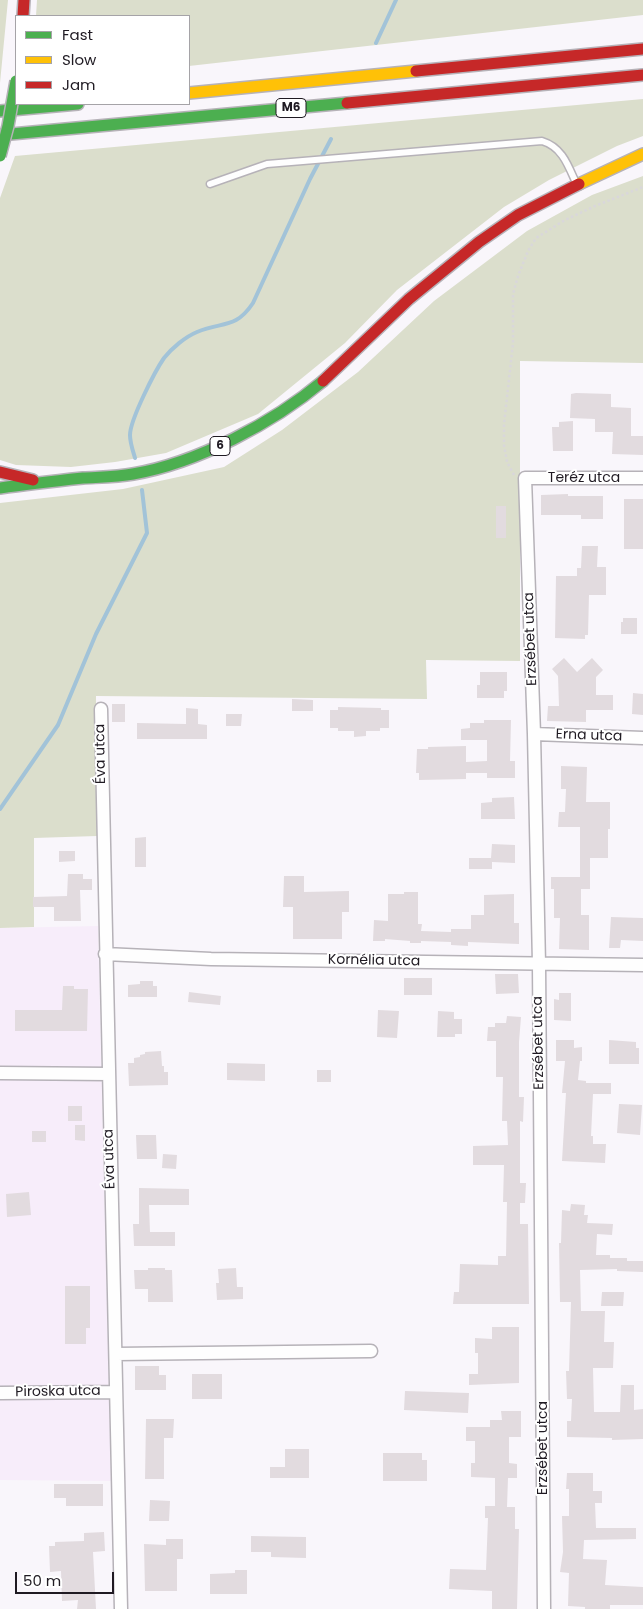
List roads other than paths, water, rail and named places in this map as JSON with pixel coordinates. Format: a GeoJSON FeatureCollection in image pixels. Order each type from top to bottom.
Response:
{"type":"FeatureCollection","features":[{"type":"Feature","properties":{"kind":"main road"},"geometry":{"type":"LineString","coordinates":[[23,15],[24,0]]}},
{"type":"Feature","properties":{"kind":"main road","name":"M6"},"geometry":{"type":"LineString","coordinates":[[190,93],[643,48]]}},
{"type":"Feature","properties":{"kind":"main road","name":"M6"},"geometry":{"type":"LineString","coordinates":[[0,135],[643,75]]}},
{"type":"Feature","properties":{"kind":"main road"},"geometry":{"type":"LineString","coordinates":[[0,156],[15,87]]}},
{"type":"Feature","properties":{"kind":"main road"},"geometry":{"type":"LineString","coordinates":[[0,111],[67,105]]}},
{"type":"Feature","properties":{"kind":"main road","name":"6"},"geometry":{"type":"LineString","coordinates":[[0,488],[41,482],[132,474],[154,469],[199,454],[249,432],[303,398],[334,372],[409,299],[479,242],[518,215],[577,184],[643,154]]}},
{"type":"Feature","properties":{"kind":"main road","name":"6"},"geometry":{"type":"LineString","coordinates":[[0,472],[41,482]]}},
{"type":"Feature","properties":{"kind":"street","name":"Teréz utca"},"geometry":{"type":"LineString","coordinates":[[525,478],[643,478]]}},
{"type":"Feature","properties":{"kind":"street","name":"Erzsébet utca"},"geometry":{"type":"LineString","coordinates":[[525,478],[534,734],[538,964],[544,1609]]}},
{"type":"Feature","properties":{"kind":"street","name":"Éva utca"},"geometry":{"type":"LineString","coordinates":[[100,709],[121,1609]]}},
{"type":"Feature","properties":{"kind":"street","name":"Erna utca"},"geometry":{"type":"LineString","coordinates":[[534,734],[643,738]]}},
{"type":"Feature","properties":{"kind":"street","name":"Kornélia utca"},"geometry":{"type":"LineString","coordinates":[[105,954],[211,959],[643,965]]}},
{"type":"Feature","properties":{"kind":"street"},"geometry":{"type":"LineString","coordinates":[[0,1073],[108,1074]]}},
{"type":"Feature","properties":{"kind":"street"},"geometry":{"type":"LineString","coordinates":[[116,1354],[371,1351]]}},
{"type":"Feature","properties":{"kind":"street","name":"Piroska utca"},"geometry":{"type":"LineString","coordinates":[[0,1393],[116,1392]]}},
{"type":"Feature","properties":{"kind":"lane"},"geometry":{"type":"LineString","coordinates":[[210,184],[268,164],[542,141],[551,144],[564,156],[577,184]]}},
{"type":"Feature","properties":{"kind":"waterway"},"geometry":{"type":"LineString","coordinates":[[376,43],[396,0]]}},
{"type":"Feature","properties":{"kind":"waterway"},"geometry":{"type":"LineString","coordinates":[[135,458],[130,441],[131,428],[160,364],[171,350],[188,337],[197,332],[234,321],[246,312],[253,303],[310,179],[331,139]]}},
{"type":"Feature","properties":{"kind":"waterway"},"geometry":{"type":"LineString","coordinates":[[0,809],[58,725],[96,634],[147,533],[142,490]]}}]}
